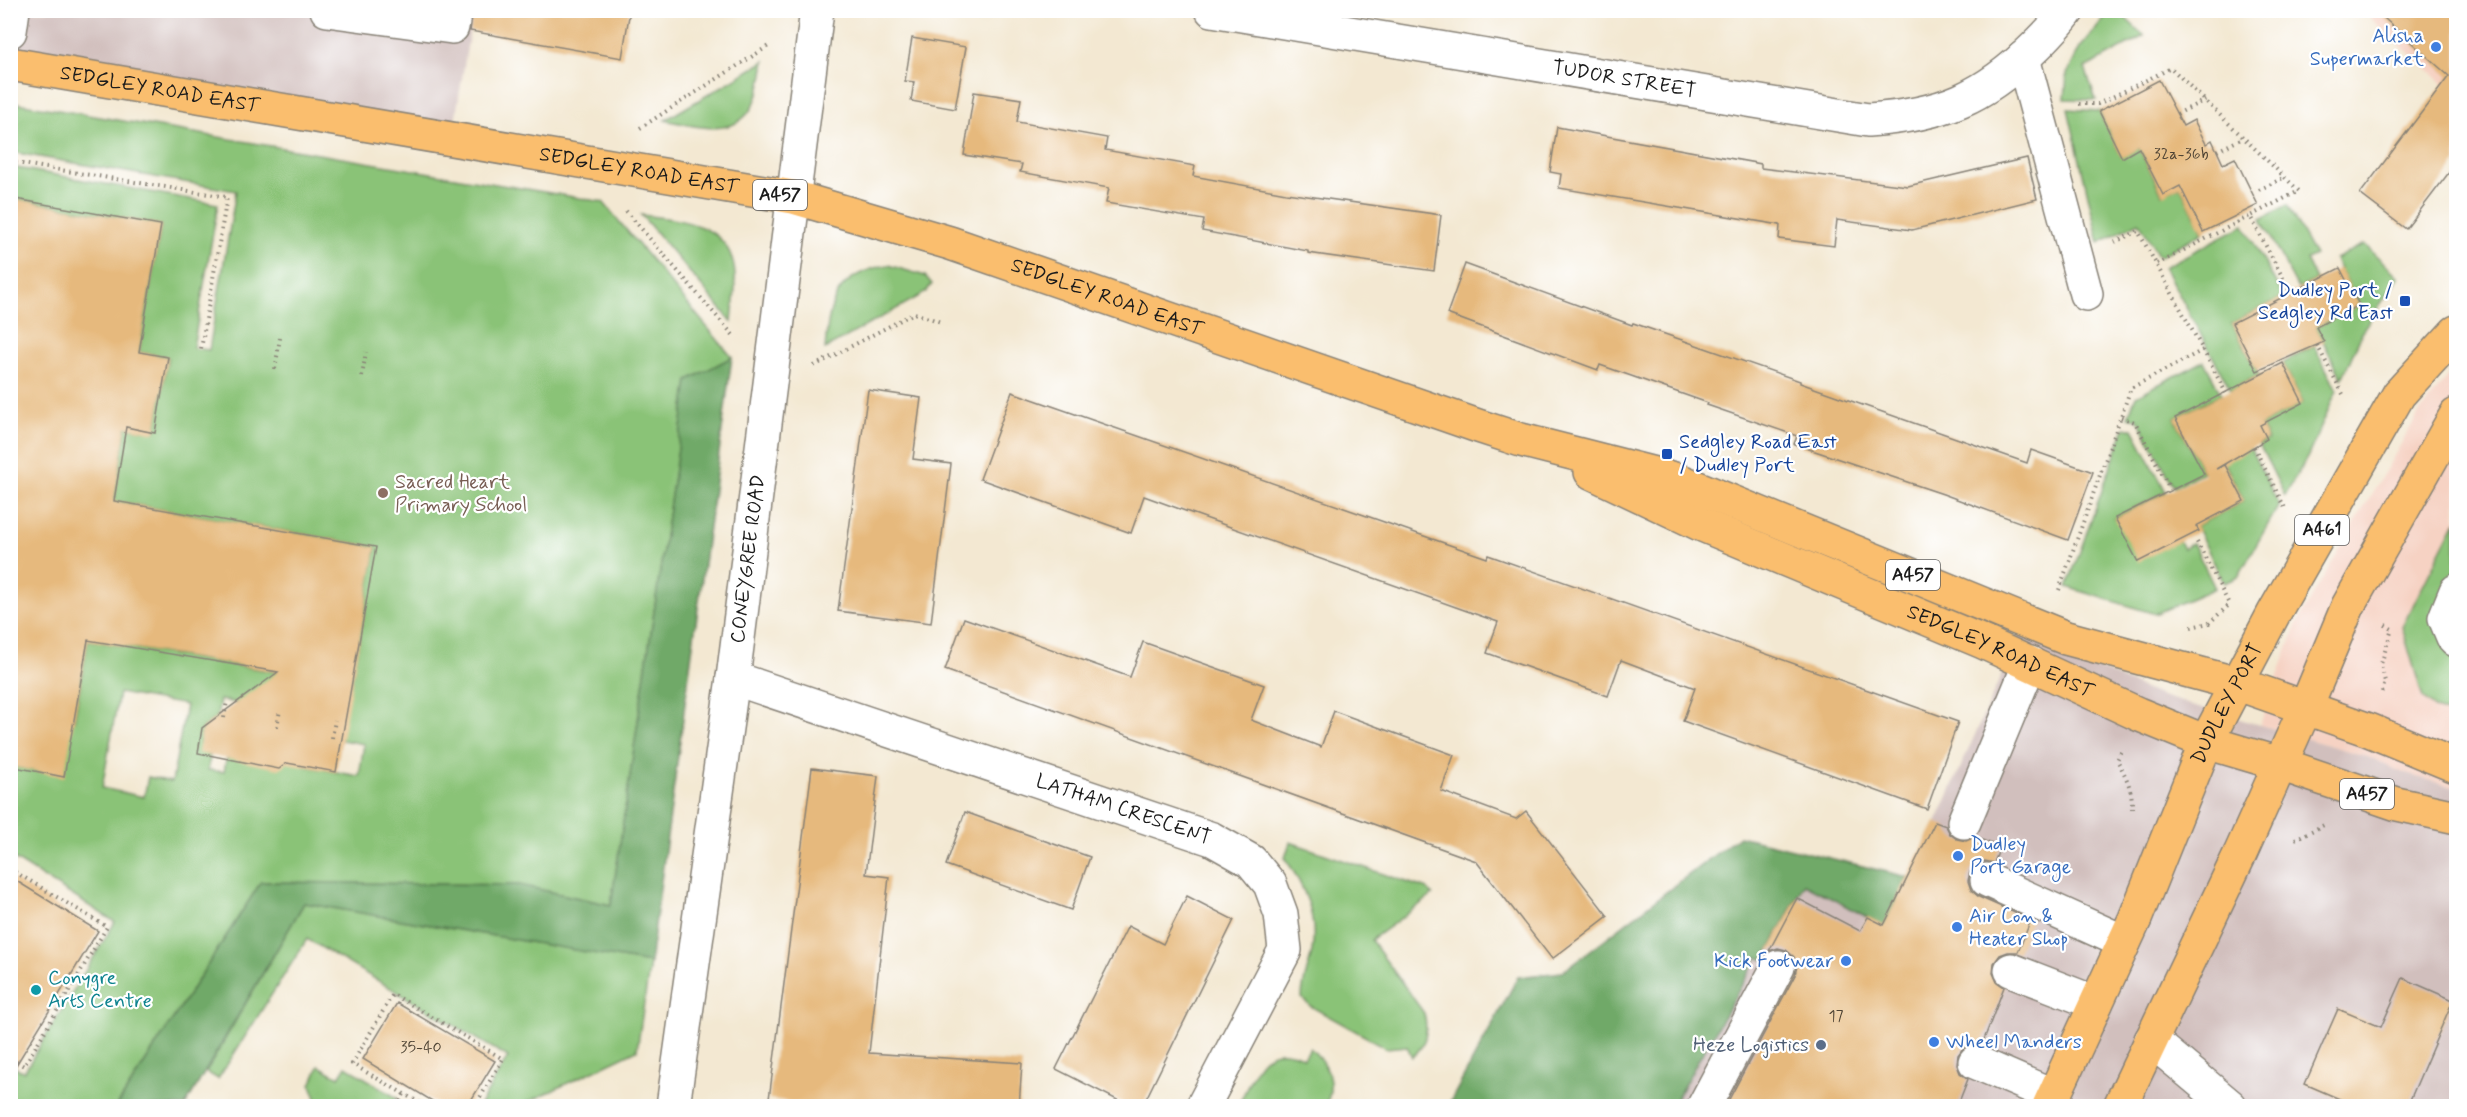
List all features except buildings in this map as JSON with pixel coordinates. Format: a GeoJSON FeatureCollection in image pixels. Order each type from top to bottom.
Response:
{"type":"FeatureCollection","features":[{"type":"Feature","properties":{"kind":"main road","name":"SEDGLEY ROAD EAST"},"geometry":{"type":"LineString","coordinates":[[10,64],[794,197],[950,243],[1521,440],[1678,480],[2066,638],[2238,684],[2369,730],[2457,766]]}},
{"type":"Feature","properties":{"kind":"main road","name":"DUDLEY PORT"},"geometry":{"type":"LineString","coordinates":[[2051,1101],[2124,942],[2206,742],[2274,613],[2399,394],[2457,332]]}},
{"type":"Feature","properties":{"kind":"main road","name":"A461"},"geometry":{"type":"LineString","coordinates":[[2120,1107],[2280,764],[2348,606],[2457,416]]}},
{"type":"Feature","properties":{"kind":"main road","name":"SEDGLEY ROAD EAST"},"geometry":{"type":"LineString","coordinates":[[1521,440],[1700,524],[1983,642],[2138,714],[2206,742],[2280,764],[2397,804],[2457,817]]}},
{"type":"Feature","properties":{"kind":"street"},"geometry":{"type":"LineString","coordinates":[[10,31],[14,10]]}},
{"type":"Feature","properties":{"kind":"street"},"geometry":{"type":"LineString","coordinates":[[327,10],[366,13],[452,27],[455,10]]}},
{"type":"Feature","properties":{"kind":"street","name":"CONEYGREE ROAD"},"geometry":{"type":"LineString","coordinates":[[673,1107],[733,678],[817,10]]}},
{"type":"Feature","properties":{"kind":"street","name":"TUDOR STREET"},"geometry":{"type":"LineString","coordinates":[[1212,10],[1868,120],[1908,117],[1943,108],[1980,92],[2024,58],[2068,10]]}},
{"type":"Feature","properties":{"kind":"street"},"geometry":{"type":"LineString","coordinates":[[2024,58],[2086,294]]}},
{"type":"Feature","properties":{"kind":"street"},"geometry":{"type":"LineString","coordinates":[[2457,591],[2452,597],[2445,618],[2453,637],[2457,640]]}},
{"type":"Feature","properties":{"kind":"street"},"geometry":{"type":"LineString","coordinates":[[1964,822],[2030,663]]}},
{"type":"Feature","properties":{"kind":"street","name":"LATHAM CRESCENT"},"geometry":{"type":"LineString","coordinates":[[733,678],[1212,839],[1251,861],[1270,884],[1274,894],[1281,914],[1284,950],[1203,1107]]}},
{"type":"Feature","properties":{"kind":"street"},"geometry":{"type":"LineString","coordinates":[[1987,880],[2124,942]]}},
{"type":"Feature","properties":{"kind":"street"},"geometry":{"type":"LineString","coordinates":[[2011,970],[2096,1003]]}},
{"type":"Feature","properties":{"kind":"street"},"geometry":{"type":"LineString","coordinates":[[1717,1096],[1748,1044],[1774,990]]}},
{"type":"Feature","properties":{"kind":"street"},"geometry":{"type":"LineString","coordinates":[[2151,1040],[2230,1107]]}},
{"type":"Feature","properties":{"kind":"street"},"geometry":{"type":"LineString","coordinates":[[1975,1062],[2051,1101]]}},
{"type":"Feature","properties":{"kind":"path"},"geometry":{"type":"LineString","coordinates":[[639,128],[774,42]]}},
{"type":"Feature","properties":{"kind":"path"},"geometry":{"type":"LineString","coordinates":[[2098,104],[2171,68],[2299,191],[2157,264]]}},
{"type":"Feature","properties":{"kind":"path"},"geometry":{"type":"LineString","coordinates":[[2177,114],[2205,100]]}},
{"type":"Feature","properties":{"kind":"path"},"geometry":{"type":"LineString","coordinates":[[2217,151],[2243,138]]}},
{"type":"Feature","properties":{"kind":"path"},"geometry":{"type":"LineString","coordinates":[[10,162],[227,197],[201,349]]}},
{"type":"Feature","properties":{"kind":"path"},"geometry":{"type":"LineString","coordinates":[[2259,190],[2285,177]]}},
{"type":"Feature","properties":{"kind":"path"},"geometry":{"type":"LineString","coordinates":[[621,205],[739,343]]}},
{"type":"Feature","properties":{"kind":"path"},"geometry":{"type":"LineString","coordinates":[[2250,216],[2291,293]]}},
{"type":"Feature","properties":{"kind":"path"},"geometry":{"type":"LineString","coordinates":[[2108,245],[2138,231],[2226,393]]}},
{"type":"Feature","properties":{"kind":"path"},"geometry":{"type":"LineString","coordinates":[[811,368],[914,313],[941,322]]}},
{"type":"Feature","properties":{"kind":"path"},"geometry":{"type":"LineString","coordinates":[[275,369],[280,338]]}},
{"type":"Feature","properties":{"kind":"path"},"geometry":{"type":"LineString","coordinates":[[2318,345],[2344,396]]}},
{"type":"Feature","properties":{"kind":"path"},"geometry":{"type":"LineString","coordinates":[[2058,593],[2131,388],[2203,350]]}},
{"type":"Feature","properties":{"kind":"path"},"geometry":{"type":"LineString","coordinates":[[362,376],[366,352]]}},
{"type":"Feature","properties":{"kind":"path"},"geometry":{"type":"LineString","coordinates":[[2121,417],[2135,422],[2170,489]]}},
{"type":"Feature","properties":{"kind":"path"},"geometry":{"type":"LineString","coordinates":[[2254,447],[2286,511]]}},
{"type":"Feature","properties":{"kind":"path"},"geometry":{"type":"LineString","coordinates":[[2197,542],[2229,604]]}},
{"type":"Feature","properties":{"kind":"path"},"geometry":{"type":"LineString","coordinates":[[224,718],[227,701]]}},
{"type":"Feature","properties":{"kind":"path"},"geometry":{"type":"LineString","coordinates":[[277,727],[280,710]]}},
{"type":"Feature","properties":{"kind":"path"},"geometry":{"type":"LineString","coordinates":[[332,738],[335,720]]}},
{"type":"Feature","properties":{"kind":"path"},"geometry":{"type":"LineString","coordinates":[[10,869],[107,927],[24,1066],[10,1058]]}},
{"type":"Feature","properties":{"kind":"path"},"geometry":{"type":"LineString","coordinates":[[425,1107],[352,1064],[393,994],[503,1059],[475,1107]]}},
{"type":"Feature","properties":{"kind":"path"},"geometry":{"type":"LineString","coordinates":[[397,1107],[404,1094]]}},
{"type":"Feature","properties":{"kind":"shaded area"},"geometry":{"type":"Polygon","coordinates":[[[10,11],[473,11],[452,139],[11,64],[10,11]]]}},
{"type":"Feature","properties":{"kind":"shaded area","name":"Alisha Supermarket"},"geometry":{"type":"Polygon","coordinates":[[[2362,11],[2456,11],[2456,95],[2369,17],[2362,11]]]}},
{"type":"Feature","properties":{"kind":"shaded area"},"geometry":{"type":"Polygon","coordinates":[[[2456,366],[2456,788],[2406,774],[2362,755],[2260,725],[2297,624],[2419,413],[2456,366]]]}},
{"type":"Feature","properties":{"kind":"shaded area"},"geometry":{"type":"Polygon","coordinates":[[[2019,635],[2158,695],[2362,755],[2406,774],[2456,788],[2456,1106],[1672,1106],[1758,956],[1764,960],[1805,884],[1883,925],[1936,823],[2019,635]]]}},
{"type":"Feature","properties":{"kind":"green space"},"geometry":{"type":"Polygon","coordinates":[[[2111,11],[2118,11],[2144,36],[2085,68],[2096,100],[2065,99],[2067,74],[2080,48],[2111,11]]]}},
{"type":"Feature","properties":{"kind":"green space"},"geometry":{"type":"Polygon","coordinates":[[[765,61],[757,97],[750,111],[741,120],[718,128],[692,126],[665,120],[765,61]]]}},
{"type":"Feature","properties":{"kind":"green space","name":"Sacred Heart Primary School"},"geometry":{"type":"Polygon","coordinates":[[[11,102],[603,202],[732,357],[688,381],[611,905],[519,885],[261,882],[117,1106],[11,1106],[11,1065],[24,1072],[115,922],[11,857],[11,766],[41,772],[10,711],[74,722],[88,640],[351,685],[376,547],[114,501],[126,427],[155,432],[168,357],[139,352],[161,225],[11,198],[11,167],[218,204],[193,348],[209,350],[236,191],[11,152],[11,102]],[[119,693],[102,788],[144,797],[148,777],[172,782],[186,705],[119,693]],[[220,700],[217,717],[202,728],[200,743],[210,757],[208,770],[224,772],[226,760],[240,750],[236,703],[220,700]],[[309,734],[304,766],[359,776],[364,744],[309,734]]]}},
{"type":"Feature","properties":{"kind":"green space"},"geometry":{"type":"Polygon","coordinates":[[[2068,109],[2099,111],[2122,157],[2139,148],[2162,194],[2180,186],[2203,232],[2159,257],[2139,222],[2099,243],[2068,109]]]}},
{"type":"Feature","properties":{"kind":"green space"},"geometry":{"type":"Polygon","coordinates":[[[2287,205],[2315,256],[2306,260],[2316,280],[2298,289],[2261,219],[2287,205]]]}},
{"type":"Feature","properties":{"kind":"green space"},"geometry":{"type":"Polygon","coordinates":[[[641,215],[673,219],[703,228],[725,245],[732,258],[735,276],[732,322],[641,215]]]}},
{"type":"Feature","properties":{"kind":"green space"},"geometry":{"type":"Polygon","coordinates":[[[2244,225],[2283,297],[2232,323],[2259,375],[2231,390],[2164,267],[2244,225]]]}},
{"type":"Feature","properties":{"kind":"green space"},"geometry":{"type":"Polygon","coordinates":[[[2364,244],[2399,277],[2364,328],[2342,379],[2316,327],[2359,305],[2335,259],[2364,244]]]}},
{"type":"Feature","properties":{"kind":"green space"},"geometry":{"type":"Polygon","coordinates":[[[888,265],[925,276],[932,284],[925,293],[825,349],[829,317],[838,293],[856,275],[888,265]]]}},
{"type":"Feature","properties":{"kind":"green space"},"geometry":{"type":"Polygon","coordinates":[[[2314,346],[2337,390],[2308,456],[2285,496],[2259,444],[2268,440],[2260,425],[2303,403],[2283,363],[2314,346]]]}},
{"type":"Feature","properties":{"kind":"green space"},"geometry":{"type":"Polygon","coordinates":[[[732,357],[650,963],[304,903],[185,1106],[117,1106],[261,882],[519,885],[611,905],[688,380],[732,357]]]}},
{"type":"Feature","properties":{"kind":"green space"},"geometry":{"type":"Polygon","coordinates":[[[2204,361],[2221,394],[2175,418],[2203,472],[2174,487],[2138,419],[2128,417],[2136,396],[2204,361]]]}},
{"type":"Feature","properties":{"kind":"green space"},"geometry":{"type":"Polygon","coordinates":[[[2125,427],[2133,429],[2166,492],[2115,518],[2179,541],[2183,549],[2193,543],[2215,588],[2155,614],[2067,587],[2125,427]]]}},
{"type":"Feature","properties":{"kind":"green space"},"geometry":{"type":"Polygon","coordinates":[[[2250,448],[2279,505],[2238,577],[2224,583],[2196,526],[2244,501],[2224,462],[2250,448]]]}},
{"type":"Feature","properties":{"kind":"green space"},"geometry":{"type":"Polygon","coordinates":[[[2456,521],[2456,581],[2449,654],[2456,660],[2456,717],[2434,708],[2423,698],[2402,627],[2456,521]]]}},
{"type":"Feature","properties":{"kind":"green space"},"geometry":{"type":"Polygon","coordinates":[[[1739,836],[1908,877],[1884,926],[1804,884],[1764,960],[1758,957],[1672,1106],[1448,1106],[1518,977],[1562,972],[1739,836]]]}},
{"type":"Feature","properties":{"kind":"green space"},"geometry":{"type":"Polygon","coordinates":[[[1290,842],[1427,889],[1433,895],[1371,940],[1424,1013],[1425,1037],[1421,1048],[1412,1057],[1407,1046],[1386,1048],[1310,1006],[1302,998],[1312,951],[1313,926],[1308,902],[1285,858],[1290,842]]]}},
{"type":"Feature","properties":{"kind":"green space"},"geometry":{"type":"Polygon","coordinates":[[[304,903],[650,963],[637,1050],[520,1106],[479,1106],[508,1057],[307,939],[218,1079],[206,1072],[304,903]]]}},
{"type":"Feature","properties":{"kind":"green space"},"geometry":{"type":"Polygon","coordinates":[[[1310,1048],[1321,1060],[1328,1074],[1330,1090],[1325,1106],[1238,1106],[1255,1071],[1268,1055],[1289,1052],[1304,1058],[1310,1048]]]}},
{"type":"Feature","properties":{"kind":"green space"},"geometry":{"type":"Polygon","coordinates":[[[319,1066],[339,1077],[346,1066],[397,1098],[392,1106],[324,1106],[318,1103],[311,1085],[319,1066]]]}},
{"type":"Feature","properties":{"kind":"place","name":"Alisha Supermarket"},"geometry":{"type":"Point","coordinates":[2436,47]}},
{"type":"Feature","properties":{"kind":"place","name":"Dudley Port / Sedgley Rd East"},"geometry":{"type":"Point","coordinates":[2405,301]}},
{"type":"Feature","properties":{"kind":"place","name":"Sedgley Road East / Dudley Port"},"geometry":{"type":"Point","coordinates":[1667,454]}},
{"type":"Feature","properties":{"kind":"place","name":"Sacred Heart Primary School"},"geometry":{"type":"Point","coordinates":[383,493]}},
{"type":"Feature","properties":{"kind":"place","name":"Dudley Port Garage"},"geometry":{"type":"Point","coordinates":[1958,856]}},
{"type":"Feature","properties":{"kind":"place","name":"Air Con & Heater Shop"},"geometry":{"type":"Point","coordinates":[1957,927]}},
{"type":"Feature","properties":{"kind":"place","name":"Kick Footwear"},"geometry":{"type":"Point","coordinates":[1846,961]}},
{"type":"Feature","properties":{"kind":"place","name":"Conygre Arts Centre"},"geometry":{"type":"Point","coordinates":[36,990]}},
{"type":"Feature","properties":{"kind":"place","name":"Wheel Manders"},"geometry":{"type":"Point","coordinates":[1934,1042]}},
{"type":"Feature","properties":{"kind":"place","name":"Heze Logistics"},"geometry":{"type":"Point","coordinates":[1821,1045]}}]}
